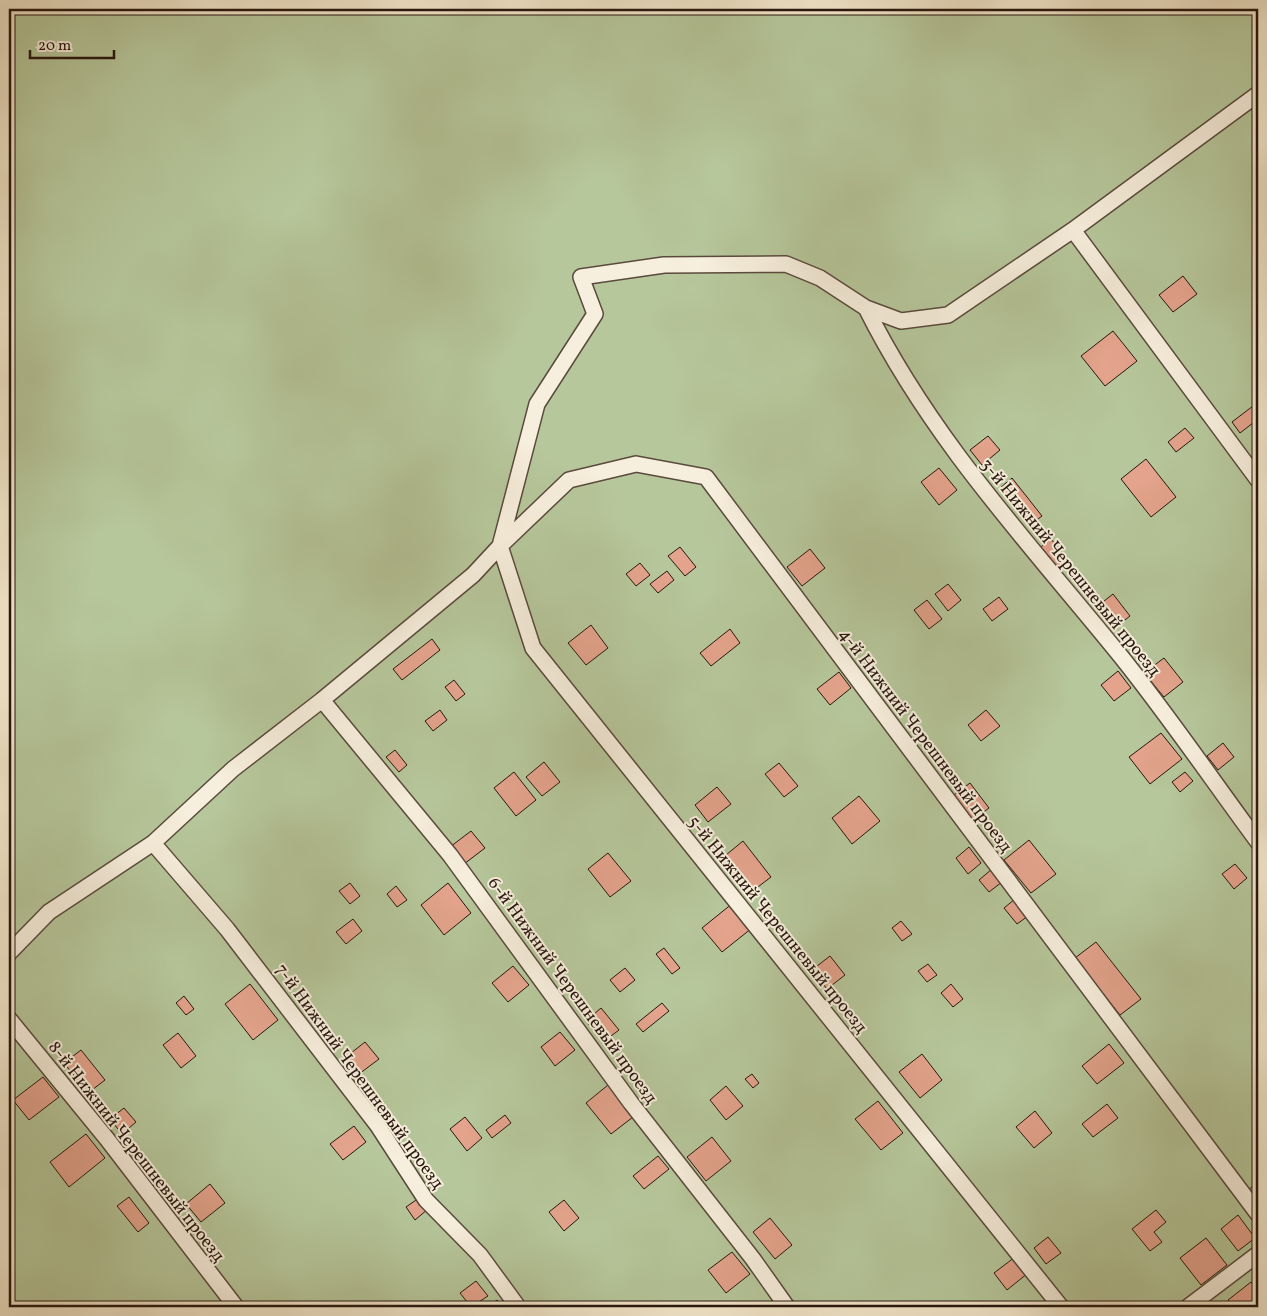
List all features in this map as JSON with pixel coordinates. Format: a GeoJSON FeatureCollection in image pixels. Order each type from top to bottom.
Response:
{"type":"FeatureCollection","features":[{"type":"Feature","properties":{"kind":"lane"},"geometry":{"type":"LineString","coordinates":[[500,546],[537,404],[595,314],[580,277],[664,265],[786,264],[820,278],[866,308],[901,321],[948,315],[1073,230],[1258,94]]}},
{"type":"Feature","properties":{"kind":"lane"},"geometry":{"type":"LineString","coordinates":[[1073,230],[1258,480]]}},
{"type":"Feature","properties":{"kind":"lane","name":"3-й Нижний Черешневый проезд"},"geometry":{"type":"LineString","coordinates":[[866,308],[885,346],[931,421],[1013,528],[1123,660],[1258,842]]}},
{"type":"Feature","properties":{"kind":"lane","name":"4-й Нижний Черешневый проезд"},"geometry":{"type":"LineString","coordinates":[[9,952],[49,912],[153,843],[233,769],[322,700],[473,575],[500,546],[569,480],[636,464],[706,477],[1258,1214]]}},
{"type":"Feature","properties":{"kind":"lane","name":"5-й Нижний Черешневый проезд"},"geometry":{"type":"LineString","coordinates":[[500,546],[533,648],[1061,1307]]}},
{"type":"Feature","properties":{"kind":"lane","name":"6-й Нижний Черешневый проезд"},"geometry":{"type":"LineString","coordinates":[[322,700],[450,855],[631,1103],[753,1259],[787,1307]]}},
{"type":"Feature","properties":{"kind":"lane","name":"7-й Нижний Черешневый проезд"},"geometry":{"type":"LineString","coordinates":[[153,843],[239,944],[378,1126],[426,1200],[480,1255],[518,1307]]}},
{"type":"Feature","properties":{"kind":"lane","name":"8-й Нижний Черешневый проезд"},"geometry":{"type":"LineString","coordinates":[[9,1018],[107,1139],[236,1307]]}},
{"type":"Feature","properties":{"kind":"lane"},"geometry":{"type":"LineString","coordinates":[[1188,1307],[1258,1254]]}},
{"type":"Feature","properties":{"kind":"green space"},"geometry":{"type":"Polygon","coordinates":[[[9,9],[1258,9],[1258,1307],[9,1307],[9,9]]]}},
{"type":"Feature","properties":{"kind":"building"},"geometry":{"type":"Polygon","coordinates":[[[1183,276],[1197,294],[1173,312],[1159,295],[1183,276]]]}},
{"type":"Feature","properties":{"kind":"building"},"geometry":{"type":"Polygon","coordinates":[[[1113,331],[1137,361],[1105,386],[1081,356],[1113,331]]]}},
{"type":"Feature","properties":{"kind":"building"},"geometry":{"type":"Polygon","coordinates":[[[1253,406],[1258,413],[1258,419],[1240,433],[1232,422],[1253,406]]]}},
{"type":"Feature","properties":{"kind":"building"},"geometry":{"type":"Polygon","coordinates":[[[1185,428],[1194,438],[1176,452],[1168,442],[1185,428]]]}},
{"type":"Feature","properties":{"kind":"building"},"geometry":{"type":"Polygon","coordinates":[[[988,436],[1000,450],[982,465],[970,450],[988,436]]]}},
{"type":"Feature","properties":{"kind":"building"},"geometry":{"type":"Polygon","coordinates":[[[1146,459],[1176,497],[1151,517],[1121,479],[1146,459]]]}},
{"type":"Feature","properties":{"kind":"building"},"geometry":{"type":"Polygon","coordinates":[[[939,468],[957,490],[939,505],[921,482],[939,468]]]}},
{"type":"Feature","properties":{"kind":"building"},"geometry":{"type":"Polygon","coordinates":[[[1012,478],[1042,516],[1030,525],[1000,488],[1012,478]]]}},
{"type":"Feature","properties":{"kind":"building"},"geometry":{"type":"Polygon","coordinates":[[[1051,539],[1067,559],[1057,566],[1041,547],[1051,539]]]}},
{"type":"Feature","properties":{"kind":"building"},"geometry":{"type":"Polygon","coordinates":[[[680,547],[696,567],[685,576],[668,556],[680,547]]]}},
{"type":"Feature","properties":{"kind":"building"},"geometry":{"type":"Polygon","coordinates":[[[810,549],[825,568],[802,586],[787,567],[810,549]]]}},
{"type":"Feature","properties":{"kind":"building"},"geometry":{"type":"Polygon","coordinates":[[[640,563],[650,575],[636,586],[626,574],[640,563]]]}},
{"type":"Feature","properties":{"kind":"building"},"geometry":{"type":"Polygon","coordinates":[[[667,571],[674,580],[658,593],[650,584],[667,571]]]}},
{"type":"Feature","properties":{"kind":"building"},"geometry":{"type":"Polygon","coordinates":[[[948,584],[961,600],[948,611],[935,594],[948,584]]]}},
{"type":"Feature","properties":{"kind":"building"},"geometry":{"type":"Polygon","coordinates":[[[1113,594],[1130,616],[1116,627],[1099,605],[1113,594]]]}},
{"type":"Feature","properties":{"kind":"building"},"geometry":{"type":"Polygon","coordinates":[[[999,597],[1008,609],[992,621],[983,609],[999,597]]]}},
{"type":"Feature","properties":{"kind":"building"},"geometry":{"type":"Polygon","coordinates":[[[927,600],[942,619],[929,629],[914,610],[927,600]]]}},
{"type":"Feature","properties":{"kind":"building"},"geometry":{"type":"Polygon","coordinates":[[[591,625],[608,648],[586,665],[568,643],[591,625]]]}},
{"type":"Feature","properties":{"kind":"building"},"geometry":{"type":"Polygon","coordinates":[[[730,629],[740,643],[711,666],[700,653],[730,629]]]}},
{"type":"Feature","properties":{"kind":"building"},"geometry":{"type":"Polygon","coordinates":[[[432,639],[440,650],[402,680],[393,669],[432,639]]]}},
{"type":"Feature","properties":{"kind":"building"},"geometry":{"type":"Polygon","coordinates":[[[1164,658],[1183,682],[1164,697],[1144,673],[1164,658]]]}},
{"type":"Feature","properties":{"kind":"building"},"geometry":{"type":"Polygon","coordinates":[[[1118,671],[1131,688],[1114,701],[1101,685],[1118,671]]]}},
{"type":"Feature","properties":{"kind":"building"},"geometry":{"type":"Polygon","coordinates":[[[839,672],[851,688],[830,705],[817,689],[839,672]]]}},
{"type":"Feature","properties":{"kind":"building"},"geometry":{"type":"Polygon","coordinates":[[[454,680],[465,694],[456,701],[445,687],[454,680]]]}},
{"type":"Feature","properties":{"kind":"building"},"geometry":{"type":"Polygon","coordinates":[[[440,710],[447,720],[433,731],[425,721],[440,710]]]}},
{"type":"Feature","properties":{"kind":"building"},"geometry":{"type":"Polygon","coordinates":[[[986,710],[1000,726],[981,741],[968,725],[986,710]]]}},
{"type":"Feature","properties":{"kind":"building"},"geometry":{"type":"Polygon","coordinates":[[[1161,733],[1182,759],[1150,784],[1129,757],[1161,733]]]}},
{"type":"Feature","properties":{"kind":"building"},"geometry":{"type":"Polygon","coordinates":[[[1223,743],[1234,757],[1218,770],[1207,756],[1223,743]]]}},
{"type":"Feature","properties":{"kind":"building"},"geometry":{"type":"Polygon","coordinates":[[[395,750],[407,765],[399,772],[386,757],[395,750]]]}},
{"type":"Feature","properties":{"kind":"building"},"geometry":{"type":"Polygon","coordinates":[[[544,762],[560,782],[542,796],[526,777],[544,762]]]}},
{"type":"Feature","properties":{"kind":"building"},"geometry":{"type":"Polygon","coordinates":[[[779,763],[798,786],[784,797],[765,774],[779,763]]]}},
{"type":"Feature","properties":{"kind":"building"},"geometry":{"type":"Polygon","coordinates":[[[514,772],[536,800],[516,816],[494,788],[514,772]]]}},
{"type":"Feature","properties":{"kind":"building"},"geometry":{"type":"Polygon","coordinates":[[[1185,772],[1193,781],[1180,792],[1172,782],[1185,772]]]}},
{"type":"Feature","properties":{"kind":"building"},"geometry":{"type":"Polygon","coordinates":[[[970,783],[989,808],[973,820],[954,795],[970,783]]]}},
{"type":"Feature","properties":{"kind":"building"},"geometry":{"type":"Polygon","coordinates":[[[717,787],[731,804],[708,822],[695,805],[717,787]]]}},
{"type":"Feature","properties":{"kind":"building"},"geometry":{"type":"Polygon","coordinates":[[[859,796],[880,821],[852,844],[832,818],[859,796]]]}},
{"type":"Feature","properties":{"kind":"building"},"geometry":{"type":"Polygon","coordinates":[[[471,831],[485,848],[464,864],[450,847],[471,831]]]}},
{"type":"Feature","properties":{"kind":"building"},"geometry":{"type":"Polygon","coordinates":[[[1029,840],[1056,874],[1031,893],[1004,860],[1029,840]]]}},
{"type":"Feature","properties":{"kind":"building"},"geometry":{"type":"Polygon","coordinates":[[[743,841],[771,877],[754,890],[726,855],[743,841]]]}},
{"type":"Feature","properties":{"kind":"building"},"geometry":{"type":"Polygon","coordinates":[[[969,847],[981,863],[968,874],[956,858],[969,847]]]}},
{"type":"Feature","properties":{"kind":"building"},"geometry":{"type":"Polygon","coordinates":[[[608,853],[631,881],[610,897],[588,869],[608,853]]]}},
{"type":"Feature","properties":{"kind":"building"},"geometry":{"type":"Polygon","coordinates":[[[1235,864],[1247,878],[1234,889],[1222,874],[1235,864]]]}},
{"type":"Feature","properties":{"kind":"building"},"geometry":{"type":"Polygon","coordinates":[[[992,869],[1002,882],[989,892],[979,880],[992,869]]]}},
{"type":"Feature","properties":{"kind":"building"},"geometry":{"type":"Polygon","coordinates":[[[350,883],[360,896],[350,904],[339,891],[350,883]]]}},
{"type":"Feature","properties":{"kind":"building"},"geometry":{"type":"Polygon","coordinates":[[[448,883],[471,913],[444,935],[421,905],[448,883]]]}},
{"type":"Feature","properties":{"kind":"building"},"geometry":{"type":"Polygon","coordinates":[[[396,886],[407,900],[397,907],[387,894],[396,886]]]}},
{"type":"Feature","properties":{"kind":"building"},"geometry":{"type":"Polygon","coordinates":[[[1015,899],[1028,916],[1017,924],[1004,908],[1015,899]]]}},
{"type":"Feature","properties":{"kind":"building"},"geometry":{"type":"Polygon","coordinates":[[[733,903],[752,928],[722,952],[702,928],[733,903]]]}},
{"type":"Feature","properties":{"kind":"building"},"geometry":{"type":"Polygon","coordinates":[[[353,919],[362,931],[346,944],[336,932],[353,919]]]}},
{"type":"Feature","properties":{"kind":"building"},"geometry":{"type":"Polygon","coordinates":[[[901,921],[912,934],[902,941],[892,928],[901,921]]]}},
{"type":"Feature","properties":{"kind":"building"},"geometry":{"type":"Polygon","coordinates":[[[1096,942],[1141,999],[1120,1015],[1075,958],[1096,942]]]}},
{"type":"Feature","properties":{"kind":"building"},"geometry":{"type":"Polygon","coordinates":[[[664,948],[680,968],[672,974],[656,954],[664,948]]]}},
{"type":"Feature","properties":{"kind":"building"},"geometry":{"type":"Polygon","coordinates":[[[830,956],[845,975],[827,989],[812,970],[830,956]]]}},
{"type":"Feature","properties":{"kind":"building"},"geometry":{"type":"Polygon","coordinates":[[[928,964],[937,975],[927,982],[918,971],[928,964]]]}},
{"type":"Feature","properties":{"kind":"building"},"geometry":{"type":"Polygon","coordinates":[[[513,966],[529,985],[508,1002],[492,983],[513,966]]]}},
{"type":"Feature","properties":{"kind":"building"},"geometry":{"type":"Polygon","coordinates":[[[625,968],[635,980],[620,992],[610,980],[625,968]]]}},
{"type":"Feature","properties":{"kind":"building"},"geometry":{"type":"Polygon","coordinates":[[[250,984],[278,1020],[253,1040],[225,1004],[250,984]]]}},
{"type":"Feature","properties":{"kind":"building"},"geometry":{"type":"Polygon","coordinates":[[[951,984],[963,999],[953,1007],[941,993],[951,984]]]}},
{"type":"Feature","properties":{"kind":"building"},"geometry":{"type":"Polygon","coordinates":[[[184,996],[194,1009],[186,1015],[176,1003],[184,996]]]}},
{"type":"Feature","properties":{"kind":"building"},"geometry":{"type":"Polygon","coordinates":[[[662,1003],[669,1011],[643,1032],[636,1024],[662,1003]]]}},
{"type":"Feature","properties":{"kind":"building"},"geometry":{"type":"Polygon","coordinates":[[[601,1008],[619,1030],[603,1042],[586,1021],[601,1008]]]}},
{"type":"Feature","properties":{"kind":"building"},"geometry":{"type":"Polygon","coordinates":[[[560,1032],[575,1050],[555,1066],[541,1047],[560,1032]]]}},
{"type":"Feature","properties":{"kind":"building"},"geometry":{"type":"Polygon","coordinates":[[[178,1033],[196,1056],[181,1068],[163,1045],[178,1033]]]}},
{"type":"Feature","properties":{"kind":"building"},"geometry":{"type":"Polygon","coordinates":[[[365,1042],[379,1059],[359,1074],[346,1057],[365,1042]]]}},
{"type":"Feature","properties":{"kind":"building"},"geometry":{"type":"Polygon","coordinates":[[[1109,1044],[1124,1063],[1097,1084],[1082,1066],[1109,1044]]]}},
{"type":"Feature","properties":{"kind":"building"},"geometry":{"type":"Polygon","coordinates":[[[81,1050],[105,1080],[88,1093],[64,1063],[81,1050]]]}},
{"type":"Feature","properties":{"kind":"building"},"geometry":{"type":"Polygon","coordinates":[[[922,1054],[942,1080],[920,1098],[899,1072],[922,1054]]]}},
{"type":"Feature","properties":{"kind":"building"},"geometry":{"type":"Polygon","coordinates":[[[752,1074],[759,1083],[753,1088],[745,1079],[752,1074]]]}},
{"type":"Feature","properties":{"kind":"building"},"geometry":{"type":"Polygon","coordinates":[[[43,1077],[59,1097],[29,1120],[13,1100],[43,1077]]]}},
{"type":"Feature","properties":{"kind":"building"},"geometry":{"type":"Polygon","coordinates":[[[608,1085],[633,1117],[611,1134],[586,1103],[608,1085]]]}},
{"type":"Feature","properties":{"kind":"building"},"geometry":{"type":"Polygon","coordinates":[[[726,1086],[743,1106],[726,1120],[710,1100],[726,1086]]]}},
{"type":"Feature","properties":{"kind":"building"},"geometry":{"type":"Polygon","coordinates":[[[878,1101],[903,1133],[881,1150],[855,1119],[878,1101]]]}},
{"type":"Feature","properties":{"kind":"building"},"geometry":{"type":"Polygon","coordinates":[[[1107,1104],[1118,1118],[1093,1137],[1082,1124],[1107,1104]]]}},
{"type":"Feature","properties":{"kind":"building"},"geometry":{"type":"Polygon","coordinates":[[[124,1108],[136,1122],[122,1134],[110,1119],[124,1108]]]}},
{"type":"Feature","properties":{"kind":"building"},"geometry":{"type":"Polygon","coordinates":[[[1035,1111],[1052,1133],[1034,1148],[1016,1127],[1035,1111]]]}},
{"type":"Feature","properties":{"kind":"building"},"geometry":{"type":"Polygon","coordinates":[[[505,1115],[511,1123],[492,1138],[486,1130],[505,1115]]]}},
{"type":"Feature","properties":{"kind":"building"},"geometry":{"type":"Polygon","coordinates":[[[465,1117],[482,1138],[467,1151],[450,1129],[465,1117]]]}},
{"type":"Feature","properties":{"kind":"building"},"geometry":{"type":"Polygon","coordinates":[[[354,1126],[366,1142],[343,1160],[330,1144],[354,1126]]]}},
{"type":"Feature","properties":{"kind":"building"},"geometry":{"type":"Polygon","coordinates":[[[86,1134],[105,1158],[69,1187],[50,1162],[86,1134]]]}},
{"type":"Feature","properties":{"kind":"building"},"geometry":{"type":"Polygon","coordinates":[[[712,1137],[731,1161],[706,1181],[687,1157],[712,1137]]]}},
{"type":"Feature","properties":{"kind":"building"},"geometry":{"type":"Polygon","coordinates":[[[658,1156],[669,1169],[644,1189],[633,1176],[658,1156]]]}},
{"type":"Feature","properties":{"kind":"building"},"geometry":{"type":"Polygon","coordinates":[[[1258,1182],[1258,1206],[1247,1191],[1258,1182]]]}},
{"type":"Feature","properties":{"kind":"building"},"geometry":{"type":"Polygon","coordinates":[[[210,1184],[225,1203],[201,1222],[186,1204],[210,1184]]]}},
{"type":"Feature","properties":{"kind":"building"},"geometry":{"type":"Polygon","coordinates":[[[129,1197],[149,1223],[138,1232],[117,1206],[129,1197]]]}},
{"type":"Feature","properties":{"kind":"building"},"geometry":{"type":"Polygon","coordinates":[[[419,1198],[428,1209],[415,1220],[406,1207],[419,1198]]]}},
{"type":"Feature","properties":{"kind":"building"},"geometry":{"type":"Polygon","coordinates":[[[564,1200],[579,1218],[564,1231],[549,1212],[564,1200]]]}},
{"type":"Feature","properties":{"kind":"building"},"geometry":{"type":"Polygon","coordinates":[[[1156,1210],[1166,1222],[1154,1232],[1162,1242],[1150,1251],[1132,1229],[1156,1210]]]}},
{"type":"Feature","properties":{"kind":"building"},"geometry":{"type":"Polygon","coordinates":[[[1238,1215],[1255,1238],[1238,1251],[1221,1229],[1238,1215]]]}},
{"type":"Feature","properties":{"kind":"building"},"geometry":{"type":"Polygon","coordinates":[[[770,1218],[792,1245],[775,1259],[753,1232],[770,1218]]]}},
{"type":"Feature","properties":{"kind":"building"},"geometry":{"type":"Polygon","coordinates":[[[1048,1237],[1061,1253],[1046,1264],[1034,1248],[1048,1237]]]}},
{"type":"Feature","properties":{"kind":"building"},"geometry":{"type":"Polygon","coordinates":[[[1206,1238],[1227,1265],[1201,1285],[1180,1258],[1206,1238]]]}},
{"type":"Feature","properties":{"kind":"building"},"geometry":{"type":"Polygon","coordinates":[[[732,1252],[750,1274],[726,1293],[708,1270],[732,1252]]]}},
{"type":"Feature","properties":{"kind":"building"},"geometry":{"type":"Polygon","coordinates":[[[1015,1257],[1028,1273],[1007,1290],[994,1273],[1015,1257]]]}},
{"type":"Feature","properties":{"kind":"building"},"geometry":{"type":"Polygon","coordinates":[[[476,1281],[488,1296],[471,1307],[460,1293],[476,1281]]]}},
{"type":"Feature","properties":{"kind":"building"},"geometry":{"type":"Polygon","coordinates":[[[1251,1282],[1258,1291],[1258,1307],[1234,1307],[1228,1300],[1251,1282]]]}},
{"type":"Feature","properties":{"kind":"building"},"geometry":{"type":"Polygon","coordinates":[[[497,1300],[502,1307],[488,1307],[497,1300]]]}}]}
